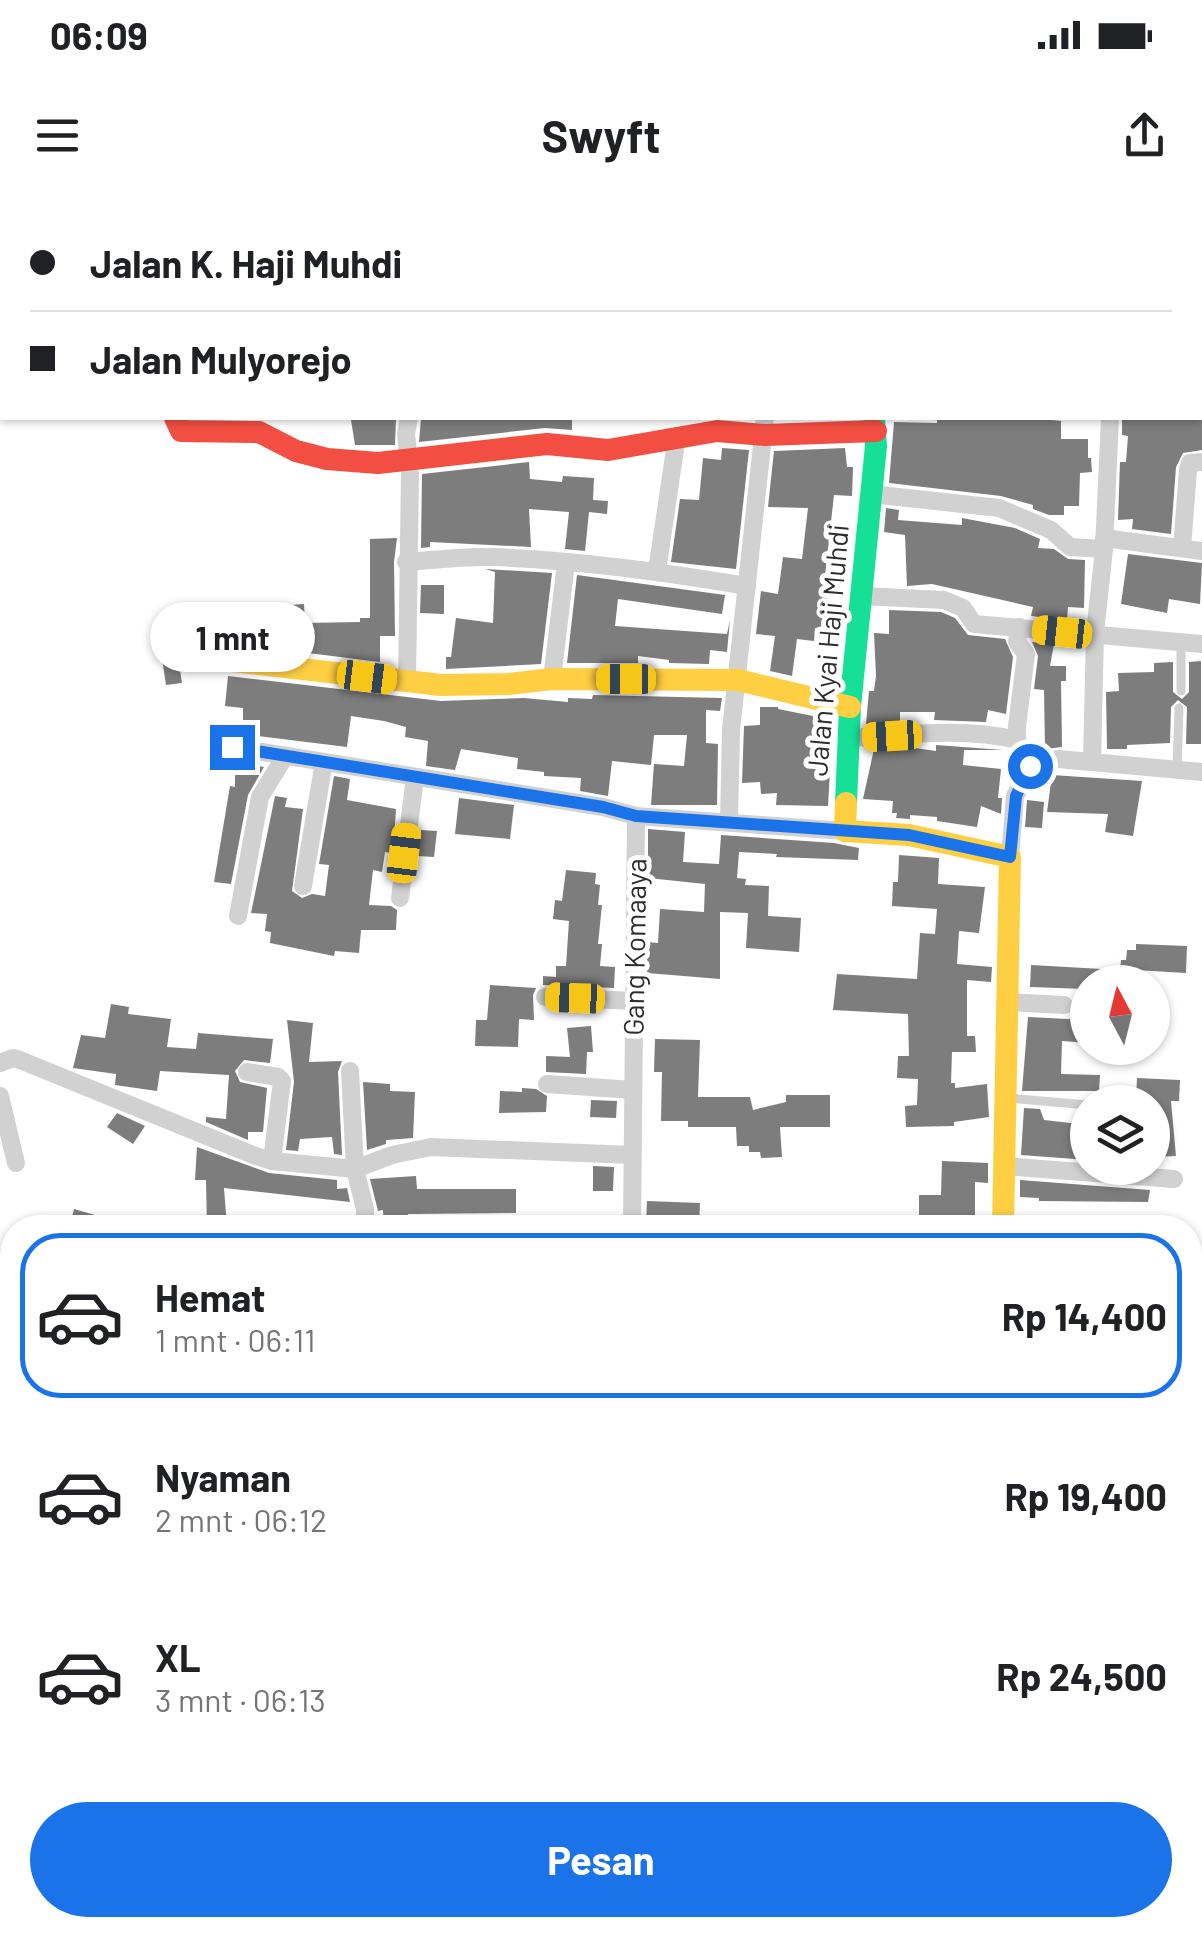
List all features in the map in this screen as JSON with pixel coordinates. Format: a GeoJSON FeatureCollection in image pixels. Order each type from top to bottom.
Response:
{"type":"FeatureCollection","features":[{"type":"Feature","properties":{"kind":"street"},"geometry":{"type":"LineString","coordinates":[[176,420],[182,432],[259,432],[296,451],[327,459],[378,463],[547,444],[622,448],[677,436],[765,426],[875,424]]}},
{"type":"Feature","properties":{"kind":"street"},"geometry":{"type":"LineString","coordinates":[[406,682],[408,420]]}},
{"type":"Feature","properties":{"kind":"street"},"geometry":{"type":"LineString","coordinates":[[1092,761],[1094,633],[1104,543],[1110,420]]}},
{"type":"Feature","properties":{"kind":"street","name":"Jalan Kyai Haji Muhdi"},"geometry":{"type":"LineString","coordinates":[[845,831],[850,706],[872,494],[875,424]]}},
{"type":"Feature","properties":{"kind":"street"},"geometry":{"type":"LineString","coordinates":[[729,822],[731,730],[765,426]]}},
{"type":"Feature","properties":{"kind":"street"},"geometry":{"type":"LineString","coordinates":[[657,571],[677,436]]}},
{"type":"Feature","properties":{"kind":"street"},"geometry":{"type":"LineString","coordinates":[[1182,548],[1188,470],[1190,463],[1202,462]]}},
{"type":"Feature","properties":{"kind":"street"},"geometry":{"type":"LineString","coordinates":[[872,494],[999,508],[1052,530],[1070,547],[1104,543],[1202,551]]}},
{"type":"Feature","properties":{"kind":"street"},"geometry":{"type":"LineString","coordinates":[[406,562],[488,557],[566,562],[657,571],[747,586]]}},
{"type":"Feature","properties":{"kind":"street"},"geometry":{"type":"LineString","coordinates":[[552,679],[566,562]]}},
{"type":"Feature","properties":{"kind":"street"},"geometry":{"type":"LineString","coordinates":[[861,596],[944,600],[964,608],[974,624],[1202,644]]}},
{"type":"Feature","properties":{"kind":"street"},"geometry":{"type":"LineString","coordinates":[[1019,627],[1017,642],[1026,654],[1017,740],[1030,766]]}},
{"type":"Feature","properties":{"kind":"street"},"geometry":{"type":"LineString","coordinates":[[232,660],[406,682],[738,680],[850,706]]}},
{"type":"Feature","properties":{"kind":"street"},"geometry":{"type":"LineString","coordinates":[[850,738],[961,733],[995,734],[1017,740]]}},
{"type":"Feature","properties":{"kind":"street"},"geometry":{"type":"LineString","coordinates":[[232,747],[603,807],[636,816],[909,835],[1010,857]]}},
{"type":"Feature","properties":{"kind":"street"},"geometry":{"type":"LineString","coordinates":[[238,916],[260,797],[285,756]]}},
{"type":"Feature","properties":{"kind":"street"},"geometry":{"type":"LineString","coordinates":[[1030,766],[1058,760],[1092,761],[1202,772]]}},
{"type":"Feature","properties":{"kind":"street"},"geometry":{"type":"LineString","coordinates":[[303,886],[324,762]]}},
{"type":"Feature","properties":{"kind":"street"},"geometry":{"type":"LineString","coordinates":[[1004,1215],[1010,857],[1016,796],[1030,766]]}},
{"type":"Feature","properties":{"kind":"street"},"geometry":{"type":"LineString","coordinates":[[400,898],[414,777]]}},
{"type":"Feature","properties":{"kind":"street","name":"Gang Komaaya"},"geometry":{"type":"LineString","coordinates":[[632,1215],[636,816]]}},
{"type":"Feature","properties":{"kind":"street"},"geometry":{"type":"LineString","coordinates":[[546,997],[635,1001]]}},
{"type":"Feature","properties":{"kind":"street"},"geometry":{"type":"LineString","coordinates":[[1007,1002],[1064,1005]]}},
{"type":"Feature","properties":{"kind":"street"},"geometry":{"type":"LineString","coordinates":[[0,1063],[13,1058],[20,1060],[272,1161],[355,1168],[431,1147],[632,1156]]}},
{"type":"Feature","properties":{"kind":"street"},"geometry":{"type":"LineString","coordinates":[[350,1070],[355,1168],[364,1215]]}},
{"type":"Feature","properties":{"kind":"street"},"geometry":{"type":"LineString","coordinates":[[246,1072],[278,1076],[282,1082],[272,1161]]}},
{"type":"Feature","properties":{"kind":"street"},"geometry":{"type":"LineString","coordinates":[[547,1084],[633,1090]]}},
{"type":"Feature","properties":{"kind":"street"},"geometry":{"type":"LineString","coordinates":[[0,1096],[16,1163]]}},
{"type":"Feature","properties":{"kind":"street"},"geometry":{"type":"LineString","coordinates":[[1004,1166],[1174,1179]]}},
{"type":"Feature","properties":{"kind":"lane"},"geometry":{"type":"LineString","coordinates":[[1180,691],[1181,642]]}},
{"type":"Feature","properties":{"kind":"lane"},"geometry":{"type":"LineString","coordinates":[[1178,708],[1178,770]]}},
{"type":"Feature","properties":{"kind":"lane"},"geometry":{"type":"LineString","coordinates":[[1006,1098],[1070,1103]]}},
{"type":"Feature","properties":{"kind":"building"},"geometry":{"type":"Polygon","coordinates":[[[351,420],[396,420],[395,445],[355,445],[351,420]]]}},
{"type":"Feature","properties":{"kind":"building"},"geometry":{"type":"Polygon","coordinates":[[[421,420],[572,420],[572,430],[545,428],[419,442],[421,420]]]}},
{"type":"Feature","properties":{"kind":"building"},"geometry":{"type":"Polygon","coordinates":[[[1122,420],[1202,420],[1202,450],[1183,453],[1176,467],[1171,534],[1132,529],[1133,519],[1118,520],[1120,462],[1126,462],[1128,436],[1122,435],[1122,420]]]}},
{"type":"Feature","properties":{"kind":"building"},"geometry":{"type":"Polygon","coordinates":[[[1061,421],[1061,439],[1088,439],[1092,472],[1080,473],[1079,506],[1064,506],[1064,515],[1049,515],[1033,509],[1033,505],[1001,496],[889,483],[894,422],[1061,421]]]}},
{"type":"Feature","properties":{"kind":"building"},"geometry":{"type":"Polygon","coordinates":[[[722,448],[749,450],[736,569],[671,562],[680,499],[699,500],[703,458],[721,460],[722,448]]]}},
{"type":"Feature","properties":{"kind":"building"},"geometry":{"type":"Polygon","coordinates":[[[845,448],[847,467],[853,467],[852,496],[834,495],[824,585],[828,586],[826,606],[844,607],[841,630],[815,628],[814,641],[797,639],[792,676],[770,671],[775,636],[756,634],[761,591],[778,594],[783,557],[802,559],[808,508],[768,507],[774,451],[845,448]]]}},
{"type":"Feature","properties":{"kind":"building"},"geometry":{"type":"Polygon","coordinates":[[[529,462],[530,479],[562,482],[563,476],[594,478],[593,500],[608,501],[607,514],[589,512],[585,551],[565,549],[569,512],[529,509],[531,547],[430,542],[430,547],[421,548],[422,474],[529,462]]]}},
{"type":"Feature","properties":{"kind":"building"},"geometry":{"type":"Polygon","coordinates":[[[886,508],[899,510],[898,520],[962,525],[962,518],[1015,528],[1040,539],[1038,548],[1054,549],[1068,559],[1085,560],[1084,608],[1068,607],[1067,620],[1031,616],[1033,607],[932,584],[907,586],[905,535],[884,532],[886,508]]]}},
{"type":"Feature","properties":{"kind":"building"},"geometry":{"type":"Polygon","coordinates":[[[397,538],[395,636],[380,636],[380,662],[308,653],[308,643],[273,644],[271,606],[304,604],[305,623],[360,622],[360,618],[370,618],[370,539],[397,538]]]}},
{"type":"Feature","properties":{"kind":"building"},"geometry":{"type":"Polygon","coordinates":[[[1128,554],[1202,563],[1200,604],[1169,599],[1167,613],[1121,604],[1128,554]]]}},
{"type":"Feature","properties":{"kind":"building"},"geometry":{"type":"Polygon","coordinates":[[[485,569],[552,573],[541,664],[446,669],[456,618],[493,623],[495,572],[485,569]]]}},
{"type":"Feature","properties":{"kind":"building"},"geometry":{"type":"Polygon","coordinates":[[[577,575],[725,595],[722,614],[618,599],[615,626],[727,634],[730,620],[727,652],[710,650],[709,664],[669,663],[638,656],[638,663],[567,663],[577,575]]]}},
{"type":"Feature","properties":{"kind":"building"},"geometry":{"type":"Polygon","coordinates":[[[421,585],[444,585],[444,614],[420,613],[421,585]]]}},
{"type":"Feature","properties":{"kind":"building"},"geometry":{"type":"Polygon","coordinates":[[[889,610],[941,612],[955,618],[968,635],[1005,639],[1013,657],[1006,714],[988,710],[986,722],[934,720],[935,712],[900,712],[900,722],[866,724],[869,691],[874,691],[876,676],[874,633],[889,634],[889,610]]]}},
{"type":"Feature","properties":{"kind":"building"},"geometry":{"type":"Polygon","coordinates":[[[1032,642],[1054,644],[1050,666],[1066,666],[1066,681],[1061,681],[1062,747],[1045,749],[1044,690],[1034,689],[1038,656],[1032,642]]]}},
{"type":"Feature","properties":{"kind":"building"},"geometry":{"type":"Polygon","coordinates":[[[177,650],[182,683],[166,685],[161,652],[177,650]]]}},
{"type":"Feature","properties":{"kind":"building"},"geometry":{"type":"Polygon","coordinates":[[[1201,661],[1201,744],[1186,744],[1187,707],[1178,700],[1171,707],[1170,743],[1107,749],[1106,692],[1119,691],[1118,673],[1154,672],[1154,663],[1173,662],[1173,692],[1182,699],[1189,692],[1189,662],[1201,661]]]}},
{"type":"Feature","properties":{"kind":"building"},"geometry":{"type":"Polygon","coordinates":[[[228,676],[441,701],[524,698],[568,702],[568,698],[592,699],[593,695],[722,698],[720,711],[706,710],[706,743],[718,744],[717,805],[651,805],[654,764],[684,766],[687,735],[654,735],[651,765],[612,761],[608,796],[580,791],[581,778],[544,776],[544,772],[517,769],[518,758],[461,749],[455,770],[426,766],[428,741],[405,737],[406,727],[384,721],[351,716],[347,747],[243,734],[243,708],[225,706],[228,676]]]}},
{"type":"Feature","properties":{"kind":"building"},"geometry":{"type":"Polygon","coordinates":[[[760,707],[778,707],[833,720],[828,806],[776,805],[777,793],[761,794],[760,782],[742,783],[744,726],[760,725],[760,707]]]}},
{"type":"Feature","properties":{"kind":"building"},"geometry":{"type":"Polygon","coordinates":[[[936,745],[1003,750],[964,750],[963,765],[1001,769],[1001,814],[981,806],[977,827],[937,821],[937,817],[896,818],[897,813],[892,813],[893,801],[863,799],[874,749],[908,747],[936,751],[936,745]]]}},
{"type":"Feature","properties":{"kind":"building"},"geometry":{"type":"Polygon","coordinates":[[[235,762],[264,767],[248,795],[231,884],[214,882],[230,786],[235,787],[235,762]]]}},
{"type":"Feature","properties":{"kind":"building"},"geometry":{"type":"Polygon","coordinates":[[[1052,775],[1142,781],[1133,836],[1105,832],[1108,814],[1047,812],[1052,775]]]}},
{"type":"Feature","properties":{"kind":"building"},"geometry":{"type":"Polygon","coordinates":[[[334,776],[350,779],[347,800],[396,809],[393,853],[385,852],[382,872],[373,870],[369,905],[397,910],[396,930],[361,930],[359,953],[335,951],[334,956],[270,943],[271,932],[265,931],[267,914],[251,913],[275,796],[287,798],[285,807],[303,809],[292,891],[302,898],[312,894],[325,896],[329,865],[319,864],[334,776]]]}},
{"type":"Feature","properties":{"kind":"building"},"geometry":{"type":"Polygon","coordinates":[[[459,798],[514,805],[510,839],[455,834],[459,798]]]}},
{"type":"Feature","properties":{"kind":"building"},"geometry":{"type":"Polygon","coordinates":[[[1027,800],[1044,802],[1042,828],[1025,827],[1027,800]]]}},
{"type":"Feature","properties":{"kind":"building"},"geometry":{"type":"Polygon","coordinates":[[[648,829],[685,832],[683,862],[719,864],[721,835],[834,843],[859,848],[858,860],[739,852],[737,878],[746,879],[745,885],[769,886],[768,916],[801,918],[799,952],[746,948],[748,913],[720,912],[720,979],[647,973],[647,942],[658,943],[660,909],[704,912],[705,884],[648,878],[648,829]]]}},
{"type":"Feature","properties":{"kind":"building"},"geometry":{"type":"Polygon","coordinates":[[[421,830],[437,831],[434,857],[418,856],[421,830]]]}},
{"type":"Feature","properties":{"kind":"building"},"geometry":{"type":"Polygon","coordinates":[[[899,855],[939,858],[938,884],[985,887],[979,933],[959,931],[957,964],[992,967],[991,982],[967,980],[967,1036],[975,1036],[976,1052],[952,1052],[951,1083],[955,1083],[955,1088],[987,1084],[989,1117],[954,1122],[954,1126],[906,1127],[905,1106],[917,1105],[918,1079],[897,1078],[898,1056],[909,1056],[908,1014],[833,1010],[837,974],[917,979],[920,933],[935,934],[937,909],[892,906],[899,855]]]}},
{"type":"Feature","properties":{"kind":"building"},"geometry":{"type":"Polygon","coordinates":[[[566,870],[596,873],[595,884],[600,885],[598,905],[602,905],[600,966],[615,967],[614,988],[543,985],[543,976],[556,977],[556,966],[566,966],[569,921],[553,919],[555,900],[562,901],[566,870]]]}},
{"type":"Feature","properties":{"kind":"building"},"geometry":{"type":"Polygon","coordinates":[[[1136,944],[1187,946],[1186,973],[1170,972],[1170,965],[1120,965],[1121,960],[1126,960],[1127,950],[1136,950],[1136,944]]]}},
{"type":"Feature","properties":{"kind":"building"},"geometry":{"type":"Polygon","coordinates":[[[1031,965],[1070,967],[1070,988],[1030,987],[1031,965]]]}},
{"type":"Feature","properties":{"kind":"building"},"geometry":{"type":"Polygon","coordinates":[[[490,985],[536,988],[534,1020],[519,1019],[518,1047],[475,1046],[476,1020],[487,1020],[490,985]]]}},
{"type":"Feature","properties":{"kind":"building"},"geometry":{"type":"Polygon","coordinates":[[[111,1004],[129,1007],[128,1014],[171,1019],[167,1047],[196,1049],[198,1033],[273,1039],[270,1063],[244,1060],[235,1071],[240,1082],[267,1088],[263,1132],[248,1132],[248,1140],[206,1122],[206,1117],[226,1119],[229,1075],[160,1071],[157,1091],[115,1085],[116,1074],[73,1068],[81,1035],[105,1038],[111,1004]]]}},
{"type":"Feature","properties":{"kind":"building"},"geometry":{"type":"Polygon","coordinates":[[[1028,1017],[1070,1019],[1070,1042],[1062,1041],[1061,1074],[1100,1075],[1099,1085],[1070,1085],[1070,1091],[1022,1091],[1028,1017]]]}},
{"type":"Feature","properties":{"kind":"building"},"geometry":{"type":"Polygon","coordinates":[[[287,1020],[313,1023],[309,1062],[342,1061],[338,1072],[342,1155],[334,1154],[332,1137],[300,1139],[298,1151],[286,1150],[294,1082],[287,1020]]]}},
{"type":"Feature","properties":{"kind":"building"},"geometry":{"type":"Polygon","coordinates":[[[591,1026],[593,1052],[587,1052],[586,1074],[546,1072],[546,1056],[570,1057],[567,1028],[591,1026]]]}},
{"type":"Feature","properties":{"kind":"building"},"geometry":{"type":"Polygon","coordinates":[[[655,1039],[700,1040],[698,1097],[750,1097],[753,1110],[786,1102],[786,1095],[830,1095],[830,1127],[780,1127],[782,1157],[761,1158],[760,1152],[749,1152],[749,1146],[737,1146],[736,1127],[688,1127],[688,1121],[661,1121],[662,1072],[654,1072],[655,1039]]]}},
{"type":"Feature","properties":{"kind":"building"},"geometry":{"type":"Polygon","coordinates":[[[1137,1078],[1180,1080],[1179,1101],[1171,1101],[1176,1156],[1170,1156],[1170,1085],[1137,1085],[1137,1078]]]}},
{"type":"Feature","properties":{"kind":"building"},"geometry":{"type":"Polygon","coordinates":[[[363,1082],[390,1084],[390,1091],[415,1092],[413,1138],[386,1140],[386,1144],[367,1150],[363,1082]]]}},
{"type":"Feature","properties":{"kind":"building"},"geometry":{"type":"Polygon","coordinates":[[[522,1088],[536,1089],[547,1096],[546,1112],[499,1113],[500,1091],[522,1092],[522,1088]]]}},
{"type":"Feature","properties":{"kind":"building"},"geometry":{"type":"Polygon","coordinates":[[[591,1100],[617,1101],[616,1118],[590,1117],[591,1100]]]}},
{"type":"Feature","properties":{"kind":"building"},"geometry":{"type":"Polygon","coordinates":[[[1024,1108],[1040,1109],[1044,1120],[1070,1123],[1070,1159],[1021,1155],[1024,1108]]]}},
{"type":"Feature","properties":{"kind":"building"},"geometry":{"type":"Polygon","coordinates":[[[117,1113],[145,1126],[133,1144],[107,1127],[117,1113]]]}},
{"type":"Feature","properties":{"kind":"building"},"geometry":{"type":"Polygon","coordinates":[[[197,1147],[269,1173],[337,1180],[337,1189],[347,1188],[350,1202],[224,1188],[226,1215],[207,1215],[206,1180],[195,1180],[197,1147]]]}},
{"type":"Feature","properties":{"kind":"building"},"geometry":{"type":"Polygon","coordinates":[[[942,1161],[988,1163],[988,1183],[975,1182],[975,1215],[919,1215],[919,1195],[941,1195],[942,1161]]]}},
{"type":"Feature","properties":{"kind":"building"},"geometry":{"type":"Polygon","coordinates":[[[593,1166],[614,1167],[613,1191],[593,1191],[593,1166]]]}},
{"type":"Feature","properties":{"kind":"building"},"geometry":{"type":"Polygon","coordinates":[[[416,1176],[417,1189],[516,1189],[516,1213],[383,1215],[383,1210],[378,1211],[370,1179],[416,1176]]]}},
{"type":"Feature","properties":{"kind":"building"},"geometry":{"type":"Polygon","coordinates":[[[1020,1180],[1150,1190],[1148,1202],[1039,1201],[1020,1197],[1020,1180]]]}},
{"type":"Feature","properties":{"kind":"building"},"geometry":{"type":"Polygon","coordinates":[[[647,1201],[700,1203],[700,1215],[646,1215],[647,1201]]]}},
{"type":"Feature","properties":{"kind":"building"},"geometry":{"type":"Polygon","coordinates":[[[74,1209],[95,1215],[72,1215],[74,1209]]]}},
{"type":"Feature","properties":{"kind":"traffic: fast"},"geometry":{"type":"LineString","coordinates":[[846,803],[850,707],[876,446],[874,420]]}},
{"type":"Feature","properties":{"kind":"traffic: slow"},"geometry":{"type":"LineString","coordinates":[[232,661],[441,685],[552,679],[738,680],[850,707]]}},
{"type":"Feature","properties":{"kind":"traffic: slow"},"geometry":{"type":"LineString","coordinates":[[846,803],[845,831],[909,835],[1010,857],[1003,1215]]}},
{"type":"Feature","properties":{"kind":"traffic: jam"},"geometry":{"type":"LineString","coordinates":[[176,420],[181,431],[259,432],[296,451],[327,459],[378,463],[547,444],[608,450],[717,431],[765,435],[876,431]]}},
{"type":"Feature","properties":{"kind":"route"},"geometry":{"type":"LineString","coordinates":[[232,747],[603,807],[636,816],[909,835],[1010,857],[1016,796],[1030,766]]}}]}
